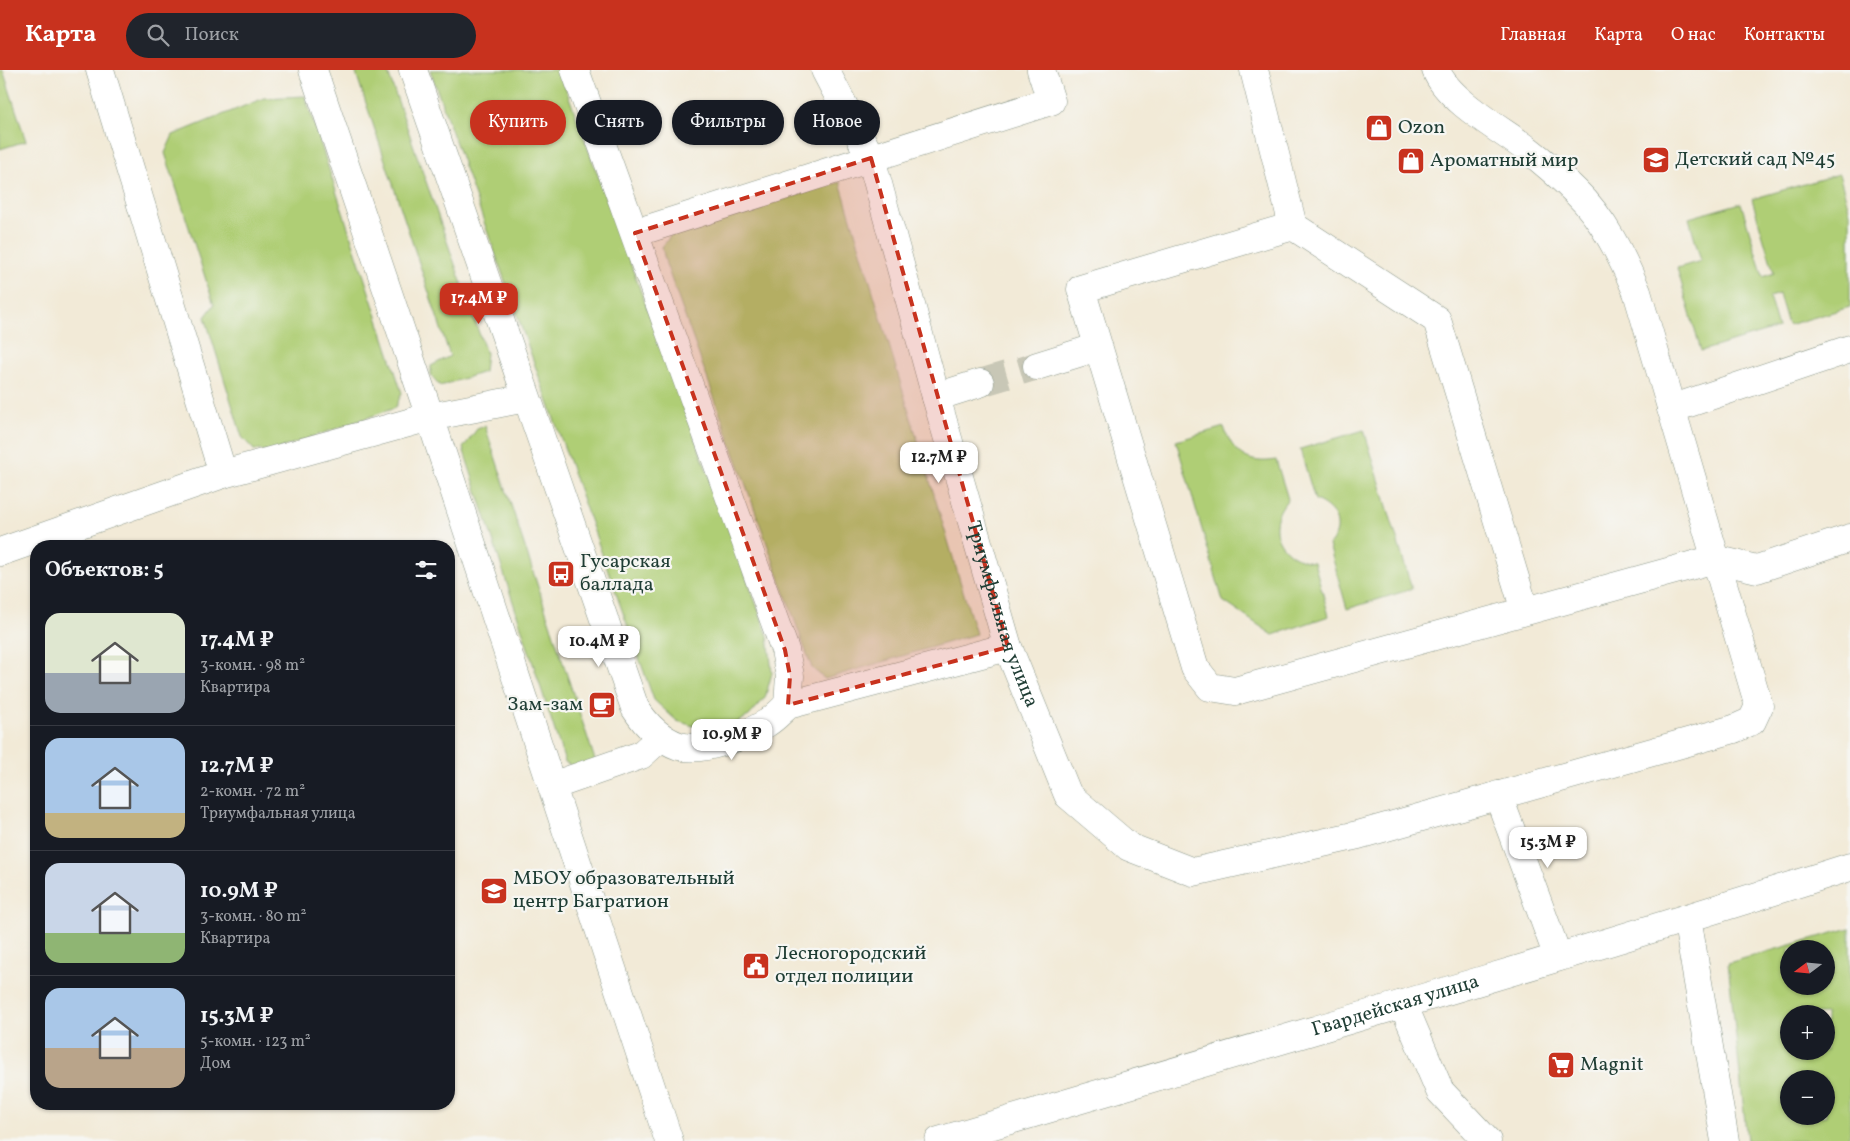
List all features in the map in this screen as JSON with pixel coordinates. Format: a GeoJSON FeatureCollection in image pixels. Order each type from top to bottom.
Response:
{"type":"FeatureCollection","features":[{"type":"Feature","properties":{"kind":"street"},"geometry":{"type":"LineString","coordinates":[[100,70],[224,474]]}},
{"type":"Feature","properties":{"kind":"street"},"geometry":{"type":"LineString","coordinates":[[313,70],[430,417],[669,1141]]}},
{"type":"Feature","properties":{"kind":"street"},"geometry":{"type":"LineString","coordinates":[[413,70],[635,708],[646,724],[662,737],[679,746],[698,748],[747,734],[770,722],[788,705],[1008,647]]}},
{"type":"Feature","properties":{"kind":"street"},"geometry":{"type":"LineString","coordinates":[[575,70],[785,650],[790,676],[788,705]]}},
{"type":"Feature","properties":{"kind":"street","name":"Триумфальная улица"},"geometry":{"type":"LineString","coordinates":[[825,70],[871,158],[936,397],[1008,647],[1068,794],[1129,847],[1192,872],[1358,834],[1734,729],[1752,721],[1759,706],[1637,292],[1626,267],[1604,227],[1578,193],[1528,150],[1474,112],[1440,80],[1436,70]]}},
{"type":"Feature","properties":{"kind":"street"},"geometry":{"type":"LineString","coordinates":[[635,233],[1052,101],[1041,70]]}},
{"type":"Feature","properties":{"kind":"street"},"geometry":{"type":"LineString","coordinates":[[1254,70],[1293,226],[1436,320],[1524,611]]}},
{"type":"Feature","properties":{"kind":"street"},"geometry":{"type":"LineString","coordinates":[[1293,226],[1081,289],[1195,668],[1210,686],[1235,691],[1715,559],[1756,569],[1850,538]]}},
{"type":"Feature","properties":{"kind":"street"},"geometry":{"type":"LineString","coordinates":[[1037,366],[1098,347]]}},
{"type":"Feature","properties":{"kind":"street"},"geometry":{"type":"LineString","coordinates":[[1671,409],[1850,350]]}},
{"type":"Feature","properties":{"kind":"street"},"geometry":{"type":"LineString","coordinates":[[936,397],[980,383]]}},
{"type":"Feature","properties":{"kind":"street"},"geometry":{"type":"LineString","coordinates":[[34,540],[224,474],[430,417],[526,398]]}},
{"type":"Feature","properties":{"kind":"street"},"geometry":{"type":"LineString","coordinates":[[0,552],[30,542]]}},
{"type":"Feature","properties":{"kind":"street"},"geometry":{"type":"LineString","coordinates":[[552,786],[641,755],[662,737]]}},
{"type":"Feature","properties":{"kind":"street"},"geometry":{"type":"LineString","coordinates":[[1498,795],[1558,957]]}},
{"type":"Feature","properties":{"kind":"street","name":"Гвардейская улица"},"geometry":{"type":"LineString","coordinates":[[939,1141],[1403,1004],[1850,867]]}},
{"type":"Feature","properties":{"kind":"street"},"geometry":{"type":"LineString","coordinates":[[1687,918],[1725,1141]]}},
{"type":"Feature","properties":{"kind":"street"},"geometry":{"type":"LineString","coordinates":[[1403,1004],[1440,1091],[1487,1141]]}},
{"type":"Feature","properties":{"kind":"highlighted area"},"geometry":{"type":"Polygon","coordinates":[[[871,158],[1008,647],[788,705],[790,676],[785,650],[635,233],[871,158]]]}},
{"type":"Feature","properties":{"kind":"green space"},"geometry":{"type":"Polygon","coordinates":[[[0,70],[3,70],[26,141],[0,149],[0,70]]]}},
{"type":"Feature","properties":{"kind":"green space"},"geometry":{"type":"Polygon","coordinates":[[[355,70],[387,70],[486,353],[484,372],[440,386],[431,375],[431,366],[450,356],[355,70]]]}},
{"type":"Feature","properties":{"kind":"green space"},"geometry":{"type":"Polygon","coordinates":[[[430,70],[559,70],[576,116],[576,145],[587,145],[768,636],[772,673],[765,698],[749,716],[725,728],[700,728],[677,721],[654,700],[430,70]]]}},
{"type":"Feature","properties":{"kind":"green space"},"geometry":{"type":"Polygon","coordinates":[[[305,96],[402,393],[395,408],[272,451],[254,450],[242,437],[205,317],[214,305],[165,153],[173,135],[264,98],[305,96]]]}},
{"type":"Feature","properties":{"kind":"green space"},"geometry":{"type":"Polygon","coordinates":[[[1839,174],[1850,213],[1850,307],[1788,325],[1779,294],[1769,297],[1778,328],[1701,351],[1677,268],[1701,261],[1689,218],[1741,203],[1763,277],[1774,273],[1752,199],[1839,174]]]}},
{"type":"Feature","properties":{"kind":"green space"},"geometry":{"type":"Polygon","coordinates":[[[840,182],[976,634],[825,679],[812,668],[666,264],[662,247],[671,235],[840,182]]]}},
{"type":"Feature","properties":{"kind":"green space"},"geometry":{"type":"Polygon","coordinates":[[[485,426],[597,766],[579,770],[565,762],[463,448],[477,429],[485,426]]]}},
{"type":"Feature","properties":{"kind":"green space"},"geometry":{"type":"Polygon","coordinates":[[[1224,427],[1232,444],[1243,456],[1257,461],[1276,460],[1288,499],[1280,510],[1276,524],[1278,539],[1287,551],[1299,559],[1314,562],[1329,616],[1273,635],[1223,601],[1176,441],[1224,427]]]}},
{"type":"Feature","properties":{"kind":"green space"},"geometry":{"type":"Polygon","coordinates":[[[1364,430],[1412,589],[1347,609],[1329,545],[1337,532],[1336,519],[1328,508],[1315,500],[1300,449],[1364,430]]]}},
{"type":"Feature","properties":{"kind":"green space"},"geometry":{"type":"Polygon","coordinates":[[[1850,928],[1850,1141],[1747,1141],[1728,963],[1780,948],[1780,995],[1835,995],[1835,940],[1808,940],[1850,928]]]}},
{"type":"Feature","properties":{"kind":"tunnel"},"geometry":{"type":"LineString","coordinates":[[980,383],[1037,366]]}},
{"type":"Feature","properties":{"kind":"place","name":"Ozon"},"geometry":{"type":"Point","coordinates":[1379,128]}},
{"type":"Feature","properties":{"kind":"place","name":"Детский сад №45"},"geometry":{"type":"Point","coordinates":[1656,160]}},
{"type":"Feature","properties":{"kind":"place","name":"Ароматный мир"},"geometry":{"type":"Point","coordinates":[1411,161]}},
{"type":"Feature","properties":{"kind":"place","name":"Гусарская баллада"},"geometry":{"type":"Point","coordinates":[561,574]}},
{"type":"Feature","properties":{"kind":"place","name":"Зам-зам"},"geometry":{"type":"Point","coordinates":[602,705]}},
{"type":"Feature","properties":{"kind":"place","name":"МБОУ образовательный центр Багратион"},"geometry":{"type":"Point","coordinates":[494,891]}},
{"type":"Feature","properties":{"kind":"place","name":"Лесногородский отдел полиции"},"geometry":{"type":"Point","coordinates":[756,966]}},
{"type":"Feature","properties":{"kind":"place","name":"Magnit"},"geometry":{"type":"Point","coordinates":[1561,1065]}}]}
